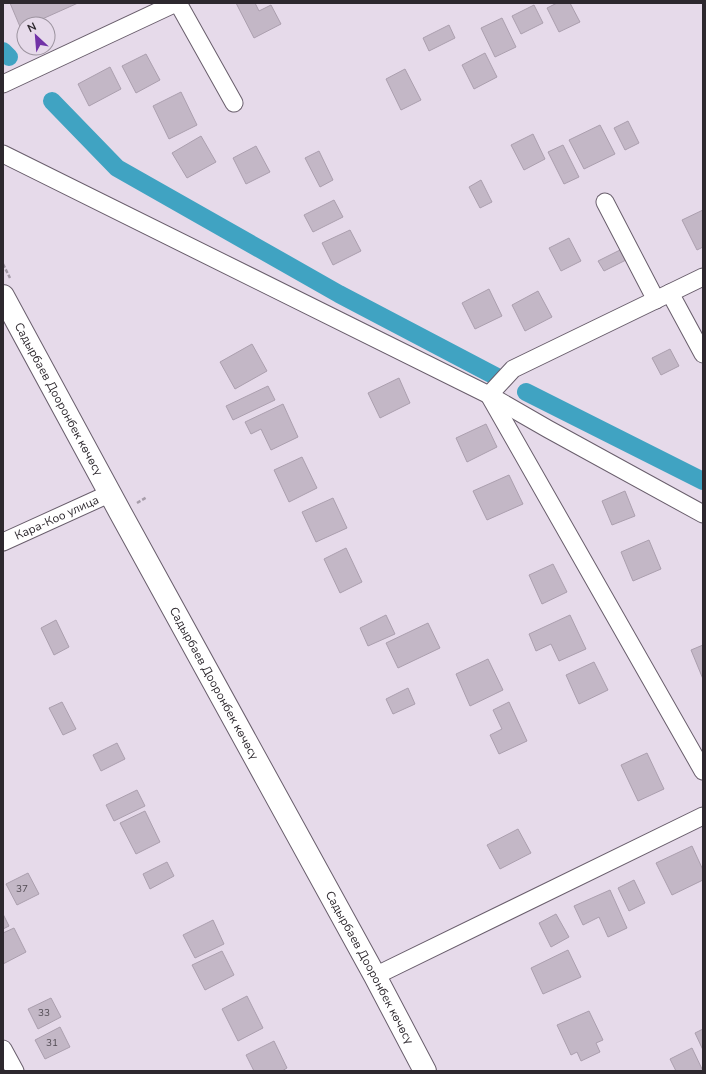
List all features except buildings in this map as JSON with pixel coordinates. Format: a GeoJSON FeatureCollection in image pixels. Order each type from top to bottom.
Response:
{"type":"FeatureCollection","features":[{"type":"Feature","properties":{"kind":"main road","name":"Садырбаев Дооронбек көчөсү"},"geometry":{"type":"LineString","coordinates":[[3,296],[376,976],[425,1071]]}},
{"type":"Feature","properties":{"kind":"street"},"geometry":{"type":"LineString","coordinates":[[3,84],[177,3],[234,103]]}},
{"type":"Feature","properties":{"kind":"street"},"geometry":{"type":"LineString","coordinates":[[3,154],[489,395],[703,514]]}},
{"type":"Feature","properties":{"kind":"street"},"geometry":{"type":"LineString","coordinates":[[605,202],[663,296],[703,354]]}},
{"type":"Feature","properties":{"kind":"street"},"geometry":{"type":"LineString","coordinates":[[489,395],[513,369],[703,277]]}},
{"type":"Feature","properties":{"kind":"street"},"geometry":{"type":"LineString","coordinates":[[489,395],[703,771]]}},
{"type":"Feature","properties":{"kind":"street","name":"Кара-Коо улица"},"geometry":{"type":"LineString","coordinates":[[3,542],[111,493]]}},
{"type":"Feature","properties":{"kind":"street"},"geometry":{"type":"LineString","coordinates":[[376,976],[703,816]]}},
{"type":"Feature","properties":{"kind":"waterway"},"geometry":{"type":"LineString","coordinates":[[3,51],[9,57]]}},
{"type":"Feature","properties":{"kind":"waterway"},"geometry":{"type":"LineString","coordinates":[[52,101],[117,168],[339,294],[497,377]]}},
{"type":"Feature","properties":{"kind":"waterway"},"geometry":{"type":"LineString","coordinates":[[526,392],[703,481]]}}]}
